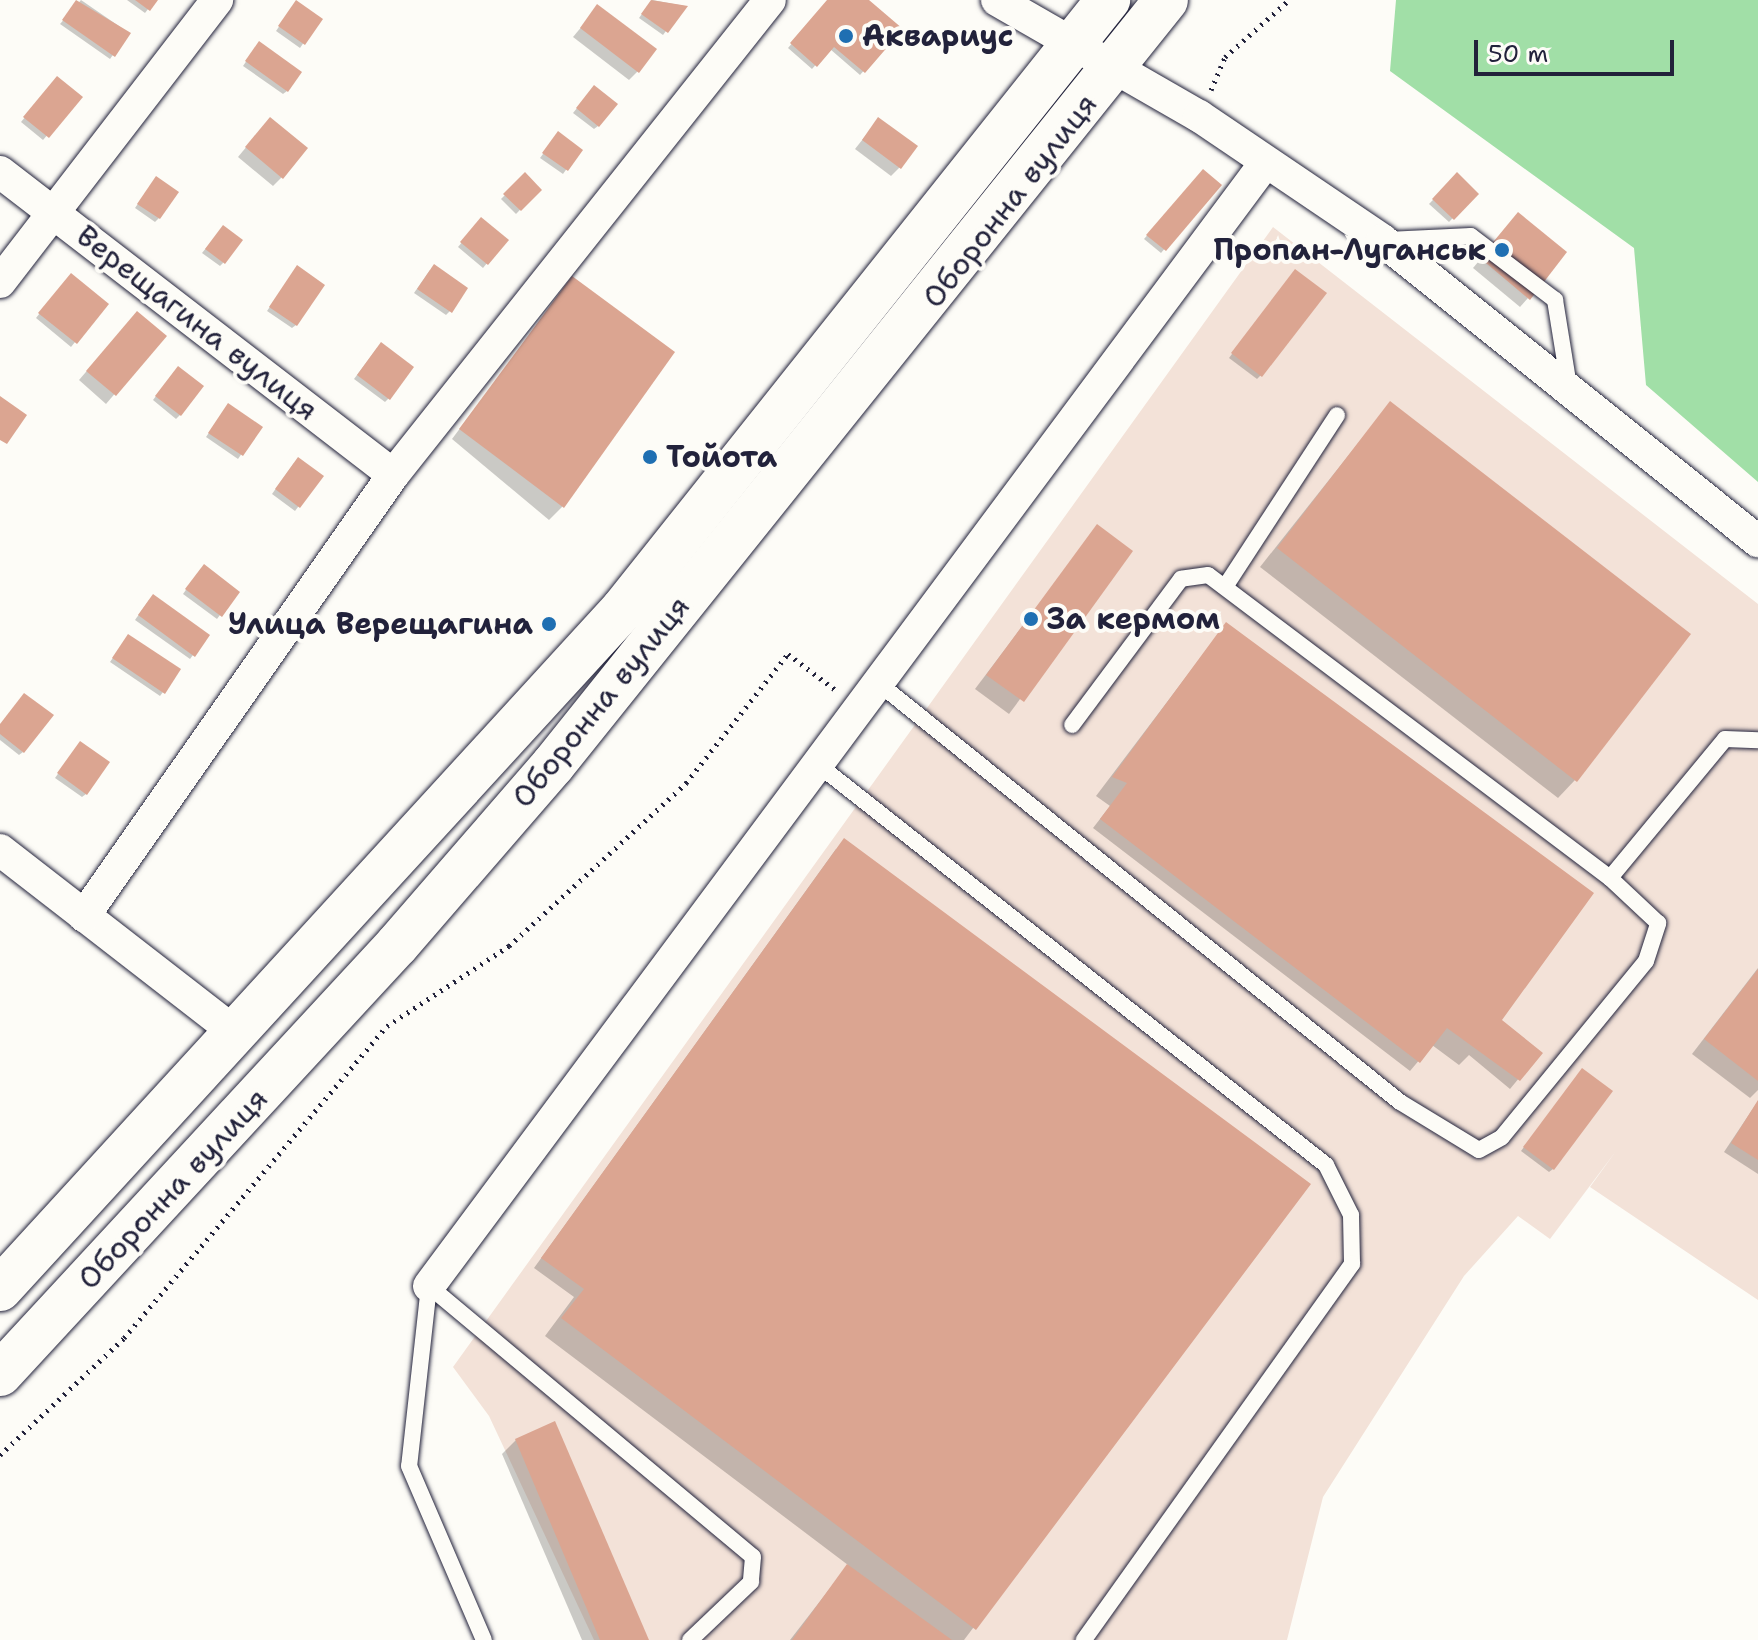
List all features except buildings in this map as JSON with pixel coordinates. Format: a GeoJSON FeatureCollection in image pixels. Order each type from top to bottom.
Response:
{"type":"FeatureCollection","features":[{"type":"Feature","properties":{"kind":"main road","name":"Оборонна вулиця"},"geometry":{"type":"LineString","coordinates":[[0,1289],[623,609],[1108,0]]}},
{"type":"Feature","properties":{"kind":"main road","name":"Оборонна вулиця"},"geometry":{"type":"LineString","coordinates":[[0,1374],[387,957],[553,765],[1166,0]]}},
{"type":"Feature","properties":{"kind":"street"},"geometry":{"type":"LineString","coordinates":[[0,282],[217,0]]}},
{"type":"Feature","properties":{"kind":"street"},"geometry":{"type":"LineString","coordinates":[[84,916],[393,475],[770,0]]}},
{"type":"Feature","properties":{"kind":"street"},"geometry":{"type":"LineString","coordinates":[[997,0],[1072,48],[1115,66],[1199,116],[1382,240],[1758,541]]}},
{"type":"Feature","properties":{"kind":"street"},"geometry":{"type":"LineString","coordinates":[[429,1286],[873,698],[1266,162]]}},
{"type":"Feature","properties":{"kind":"street","name":"Верещагина вулиця"},"geometry":{"type":"LineString","coordinates":[[0,172],[393,475]]}},
{"type":"Feature","properties":{"kind":"street"},"geometry":{"type":"LineString","coordinates":[[0,850],[236,1033]]}},
{"type":"Feature","properties":{"kind":"lane"},"geometry":{"type":"LineString","coordinates":[[1382,240],[1471,236],[1555,300],[1570,391]]}},
{"type":"Feature","properties":{"kind":"lane"},"geometry":{"type":"LineString","coordinates":[[1225,587],[1337,415]]}},
{"type":"Feature","properties":{"kind":"lane"},"geometry":{"type":"LineString","coordinates":[[873,698],[1400,1102],[1479,1150],[1502,1137],[1646,961],[1658,923],[1610,878],[1208,575],[1181,579],[1072,725]]}},
{"type":"Feature","properties":{"kind":"lane"},"geometry":{"type":"LineString","coordinates":[[1610,878],[1725,739],[1758,740]]}},
{"type":"Feature","properties":{"kind":"lane"},"geometry":{"type":"LineString","coordinates":[[821,767],[1326,1165],[1351,1215],[1352,1264],[1084,1640]]}},
{"type":"Feature","properties":{"kind":"lane"},"geometry":{"type":"LineString","coordinates":[[429,1286],[409,1466],[484,1640]]}},
{"type":"Feature","properties":{"kind":"lane"},"geometry":{"type":"LineString","coordinates":[[429,1286],[753,1557],[751,1582],[690,1640]]}},
{"type":"Feature","properties":{"kind":"path"},"geometry":{"type":"LineString","coordinates":[[1199,116],[1225,57],[1289,0]]}},
{"type":"Feature","properties":{"kind":"path"},"geometry":{"type":"LineString","coordinates":[[0,1455],[124,1338],[387,1026],[509,946],[686,783],[788,654],[873,698]]}},
{"type":"Feature","properties":{"kind":"shaded area"},"geometry":{"type":"Polygon","coordinates":[[[1273,227],[1758,604],[1758,1300],[1590,1187],[1616,1151],[1550,1239],[1518,1216],[1464,1276],[1323,1497],[1287,1640],[594,1640],[489,1416],[453,1367],[1273,227]]]}},
{"type":"Feature","properties":{"kind":"green space"},"geometry":{"type":"Polygon","coordinates":[[[1396,0],[1758,0],[1758,482],[1646,385],[1634,248],[1390,71],[1396,0]]]}},
{"type":"Feature","properties":{"kind":"place","name":"Аквариус"},"geometry":{"type":"Point","coordinates":[846,36]}},
{"type":"Feature","properties":{"kind":"place","name":"Пропан-Луганськ"},"geometry":{"type":"Point","coordinates":[1502,250]}},
{"type":"Feature","properties":{"kind":"place","name":"Тойота"},"geometry":{"type":"Point","coordinates":[650,457]}},
{"type":"Feature","properties":{"kind":"place","name":"За кермом"},"geometry":{"type":"Point","coordinates":[1031,619]}},
{"type":"Feature","properties":{"kind":"place","name":"Улица Верещагина"},"geometry":{"type":"Point","coordinates":[549,624]}}]}
